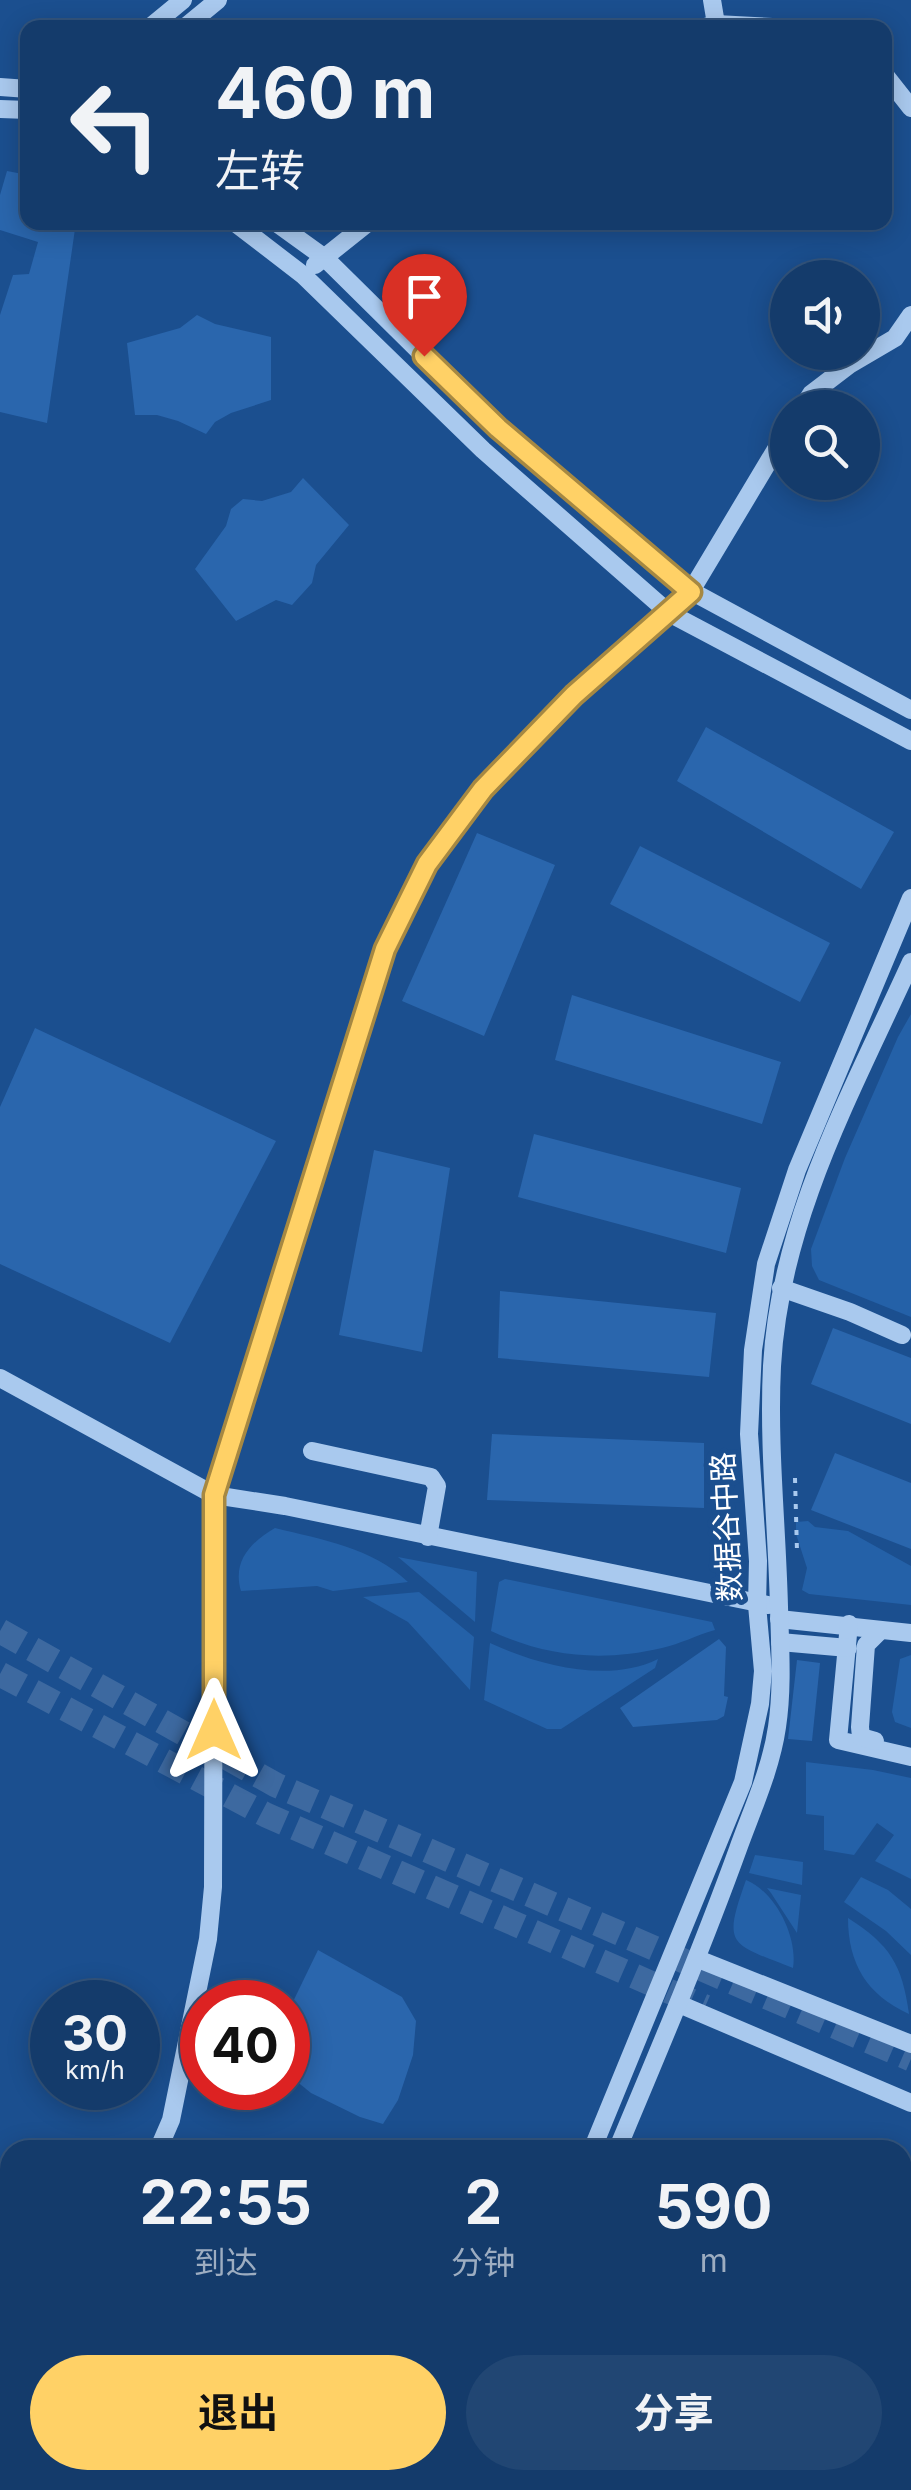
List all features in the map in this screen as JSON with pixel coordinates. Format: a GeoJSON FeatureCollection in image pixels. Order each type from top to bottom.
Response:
{"type":"FeatureCollection","features":[{"type":"Feature","properties":{"kind":"street"},"geometry":{"type":"LineString","coordinates":[[159,20],[183,0]]}},
{"type":"Feature","properties":{"kind":"street"},"geometry":{"type":"LineString","coordinates":[[194,20],[218,0]]}},
{"type":"Feature","properties":{"kind":"street"},"geometry":{"type":"LineString","coordinates":[[892,84],[911,108]]}},
{"type":"Feature","properties":{"kind":"street"},"geometry":{"type":"LineString","coordinates":[[244,230],[303,275],[483,450],[670,613],[911,741]]}},
{"type":"Feature","properties":{"kind":"street"},"geometry":{"type":"LineString","coordinates":[[286,230],[325,258],[498,428],[691,592],[911,710]]}},
{"type":"Feature","properties":{"kind":"street"},"geometry":{"type":"LineString","coordinates":[[303,275],[360,230]]}},
{"type":"Feature","properties":{"kind":"street"},"geometry":{"type":"LineString","coordinates":[[816,390],[849,365],[896,338],[911,315]]}},
{"type":"Feature","properties":{"kind":"street"},"geometry":{"type":"LineString","coordinates":[[162,2140],[171,2120],[208,1938],[214,1888],[214,1495],[385,949],[427,864],[483,789],[574,695],[691,592],[770,459]]}},
{"type":"Feature","properties":{"kind":"street","name":"数据谷中路"},"geometry":{"type":"LineString","coordinates":[[596,2140],[743,1782],[763,1672],[750,1387],[766,1264],[797,1170],[911,898]]}},
{"type":"Feature","properties":{"kind":"street","name":"数据谷中路"},"geometry":{"type":"LineString","coordinates":[[620,2140],[698,1960],[777,1730],[782,1674],[770,1429],[772,1362],[782,1288],[791,1244],[815,1174],[911,962]]}},
{"type":"Feature","properties":{"kind":"street"},"geometry":{"type":"LineString","coordinates":[[782,1288],[902,1336]]}},
{"type":"Feature","properties":{"kind":"street"},"geometry":{"type":"LineString","coordinates":[[0,1378],[214,1495],[284,1506],[757,1605],[857,1633],[911,1636]]}},
{"type":"Feature","properties":{"kind":"street"},"geometry":{"type":"LineString","coordinates":[[312,1451],[430,1477],[437,1486],[428,1537]]}},
{"type":"Feature","properties":{"kind":"street"},"geometry":{"type":"LineString","coordinates":[[857,1633],[838,1740],[911,1754]]}},
{"type":"Feature","properties":{"kind":"street"},"geometry":{"type":"LineString","coordinates":[[857,1633],[866,1645],[861,1737],[911,1754]]}},
{"type":"Feature","properties":{"kind":"street"},"geometry":{"type":"LineString","coordinates":[[780,1642],[857,1633],[911,1636]]}},
{"type":"Feature","properties":{"kind":"street"},"geometry":{"type":"LineString","coordinates":[[698,1960],[911,2044]]}},
{"type":"Feature","properties":{"kind":"street"},"geometry":{"type":"LineString","coordinates":[[679,2004],[911,2103]]}},
{"type":"Feature","properties":{"kind":"path"},"geometry":{"type":"LineString","coordinates":[[795,1478],[797,1551]]}},
{"type":"Feature","properties":{"kind":"shaded area"},"geometry":{"type":"Polygon","coordinates":[[[911,1014],[911,1317],[819,1280],[812,1266],[811,1249],[845,1158],[911,1014]]]}},
{"type":"Feature","properties":{"kind":"shaded area"},"geometry":{"type":"Polygon","coordinates":[[[808,1521],[815,1527],[848,1531],[911,1566],[911,1605],[809,1594],[802,1590],[807,1568],[796,1522],[808,1521]]]}},
{"type":"Feature","properties":{"kind":"shaded area"},"geometry":{"type":"Polygon","coordinates":[[[275,1528],[362,1553],[408,1582],[333,1591],[317,1586],[241,1591],[241,1562],[258,1540],[275,1528]]]}},
{"type":"Feature","properties":{"kind":"shaded area"},"geometry":{"type":"Polygon","coordinates":[[[398,1557],[477,1572],[475,1622],[398,1557]]]}},
{"type":"Feature","properties":{"kind":"shaded area"},"geometry":{"type":"Polygon","coordinates":[[[505,1579],[712,1622],[715,1630],[669,1646],[618,1655],[596,1656],[533,1647],[491,1631],[499,1582],[505,1579]]]}},
{"type":"Feature","properties":{"kind":"shaded area"},"geometry":{"type":"Polygon","coordinates":[[[419,1592],[474,1637],[470,1690],[408,1622],[363,1597],[419,1592]]]}},
{"type":"Feature","properties":{"kind":"shaded area"},"geometry":{"type":"Polygon","coordinates":[[[490,1643],[573,1669],[617,1670],[658,1659],[655,1668],[561,1729],[547,1729],[484,1700],[490,1643]]]}},
{"type":"Feature","properties":{"kind":"shaded area"},"geometry":{"type":"Polygon","coordinates":[[[911,1655],[911,1728],[895,1722],[892,1712],[900,1659],[911,1655]]]}},
{"type":"Feature","properties":{"kind":"shaded area"},"geometry":{"type":"Polygon","coordinates":[[[806,1762],[911,1778],[911,1879],[875,1861],[894,1835],[877,1823],[854,1855],[824,1850],[824,1816],[806,1814],[806,1762]]]}},
{"type":"Feature","properties":{"kind":"shaded area"},"geometry":{"type":"Polygon","coordinates":[[[755,1855],[803,1862],[802,1885],[749,1873],[755,1855]]]}},
{"type":"Feature","properties":{"kind":"shaded area"},"geometry":{"type":"Polygon","coordinates":[[[861,1877],[888,1890],[911,1909],[911,1955],[886,1931],[844,1902],[861,1877]]]}},
{"type":"Feature","properties":{"kind":"shaded area"},"geometry":{"type":"Polygon","coordinates":[[[746,1880],[767,1895],[783,1917],[792,1943],[793,1968],[744,1947],[737,1940],[734,1918],[746,1880]]]}},
{"type":"Feature","properties":{"kind":"shaded area"},"geometry":{"type":"Polygon","coordinates":[[[767,1888],[801,1895],[797,1933],[771,1893],[767,1888]]]}},
{"type":"Feature","properties":{"kind":"shaded area"},"geometry":{"type":"Polygon","coordinates":[[[848,1918],[874,1937],[892,1957],[909,2014],[882,1997],[863,1976],[852,1950],[848,1918]]]}},
{"type":"Feature","properties":{"kind":"building"},"geometry":{"type":"Polygon","coordinates":[[[7,171],[20,173],[20,230],[75,230],[47,423],[0,412],[0,315],[13,275],[29,274],[38,242],[0,230],[0,195],[7,171]]]}},
{"type":"Feature","properties":{"kind":"building"},"geometry":{"type":"Polygon","coordinates":[[[197,315],[215,324],[271,337],[271,400],[231,413],[215,422],[206,434],[157,415],[135,415],[127,343],[180,328],[197,315]]]}},
{"type":"Feature","properties":{"kind":"building"},"geometry":{"type":"Polygon","coordinates":[[[303,478],[349,525],[316,565],[312,583],[292,605],[276,600],[236,621],[195,569],[226,526],[231,509],[243,499],[262,501],[291,492],[303,478]]]}},
{"type":"Feature","properties":{"kind":"building"},"geometry":{"type":"Polygon","coordinates":[[[706,727],[894,832],[861,889],[677,781],[706,727]]]}},
{"type":"Feature","properties":{"kind":"building"},"geometry":{"type":"Polygon","coordinates":[[[477,833],[555,865],[484,1036],[402,1001],[477,833]]]}},
{"type":"Feature","properties":{"kind":"building"},"geometry":{"type":"Polygon","coordinates":[[[640,846],[830,943],[800,1002],[610,904],[640,846]]]}},
{"type":"Feature","properties":{"kind":"building"},"geometry":{"type":"Polygon","coordinates":[[[572,995],[781,1062],[762,1124],[555,1060],[572,995]]]}},
{"type":"Feature","properties":{"kind":"building"},"geometry":{"type":"Polygon","coordinates":[[[35,1028],[276,1141],[170,1343],[0,1264],[0,1107],[35,1028]]]}},
{"type":"Feature","properties":{"kind":"building"},"geometry":{"type":"Polygon","coordinates":[[[534,1134],[741,1188],[726,1253],[518,1197],[534,1134]]]}},
{"type":"Feature","properties":{"kind":"building"},"geometry":{"type":"Polygon","coordinates":[[[374,1150],[450,1168],[422,1352],[339,1335],[374,1150]]]}},
{"type":"Feature","properties":{"kind":"building"},"geometry":{"type":"Polygon","coordinates":[[[500,1291],[716,1313],[709,1377],[498,1358],[500,1291]]]}},
{"type":"Feature","properties":{"kind":"building"},"geometry":{"type":"Polygon","coordinates":[[[833,1328],[911,1358],[911,1424],[811,1384],[833,1328]]]}},
{"type":"Feature","properties":{"kind":"building"},"geometry":{"type":"Polygon","coordinates":[[[492,1434],[704,1443],[704,1508],[487,1500],[492,1434]]]}},
{"type":"Feature","properties":{"kind":"building"},"geometry":{"type":"Polygon","coordinates":[[[835,1453],[911,1483],[911,1549],[811,1510],[835,1453]]]}},
{"type":"Feature","properties":{"kind":"building"},"geometry":{"type":"Polygon","coordinates":[[[719,1639],[726,1647],[724,1696],[728,1697],[724,1716],[717,1720],[633,1727],[620,1708],[719,1639]]]}},
{"type":"Feature","properties":{"kind":"building"},"geometry":{"type":"Polygon","coordinates":[[[797,1660],[820,1663],[812,1741],[788,1739],[797,1660]]]}},
{"type":"Feature","properties":{"kind":"building"},"geometry":{"type":"Polygon","coordinates":[[[318,1950],[402,1997],[416,2021],[413,2055],[398,2100],[383,2124],[310,2092],[310,1980],[303,1980],[318,1950]]]}},
{"type":"Feature","properties":{"kind":"tunnel"},"geometry":{"type":"LineString","coordinates":[[0,1631],[276,1785],[911,2059]]}},
{"type":"Feature","properties":{"kind":"tunnel"},"geometry":{"type":"LineString","coordinates":[[0,1674],[266,1815],[705,2007]]}},
{"type":"Feature","properties":{"kind":"route"},"geometry":{"type":"LineString","coordinates":[[214,1730],[214,1495],[385,949],[427,864],[483,789],[574,695],[691,592],[498,428],[424,356]]}}]}
